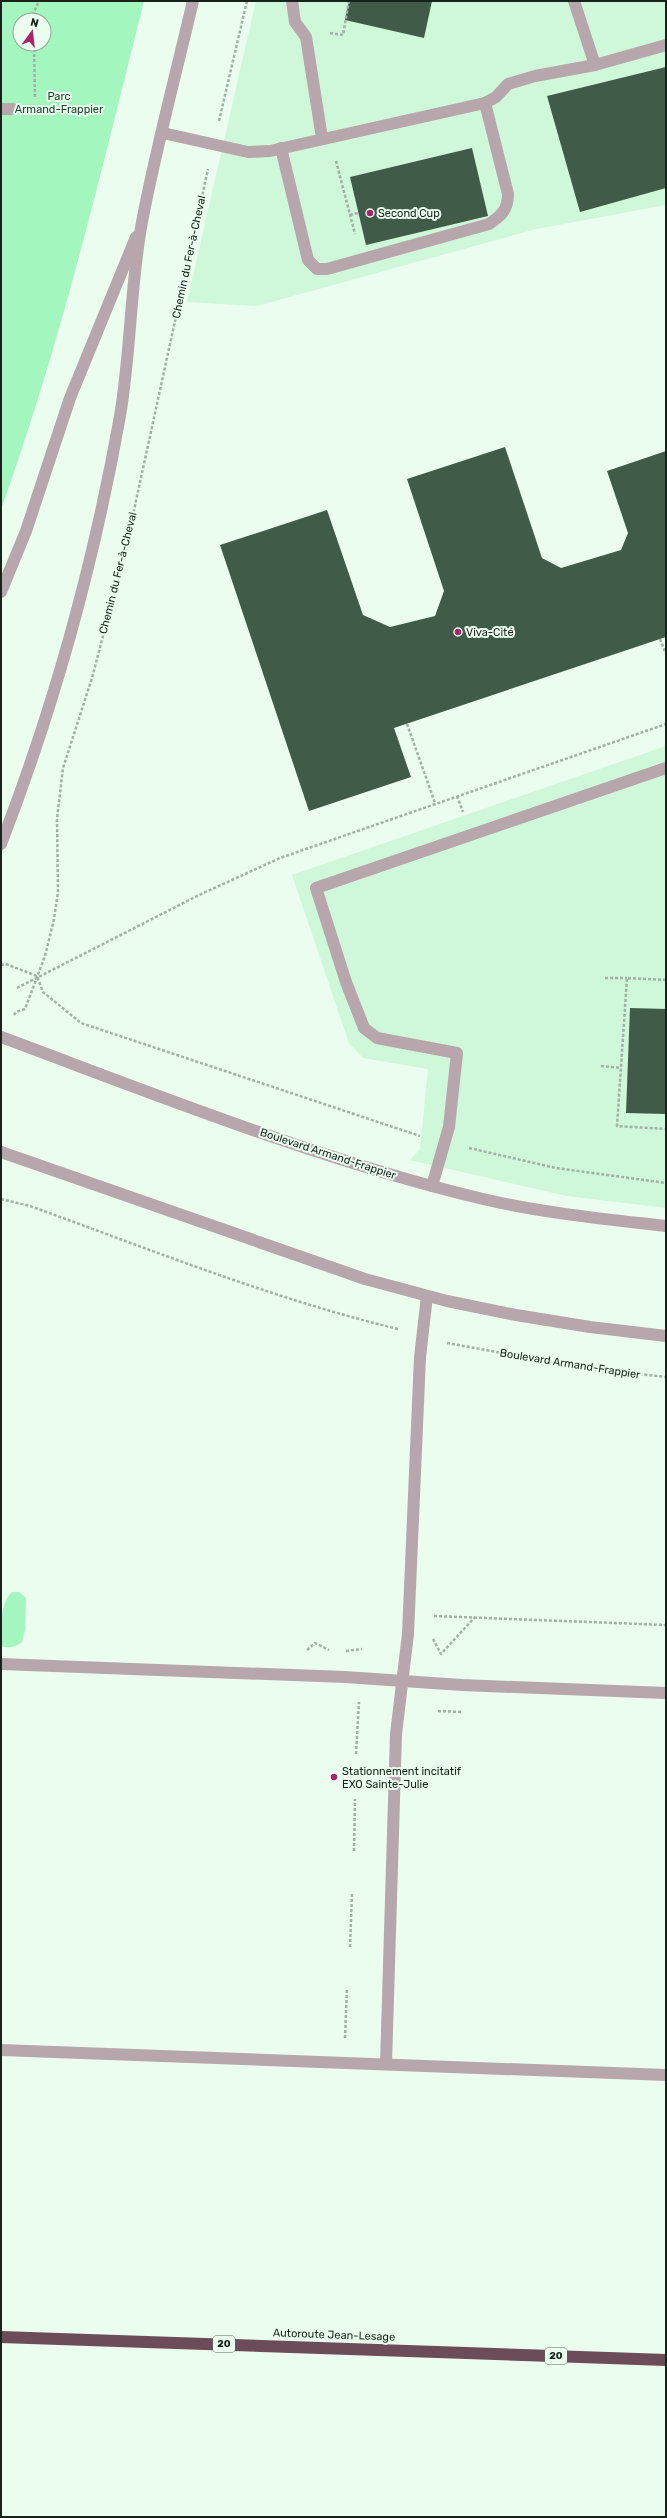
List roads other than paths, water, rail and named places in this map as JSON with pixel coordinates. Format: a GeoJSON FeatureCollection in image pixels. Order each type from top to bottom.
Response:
{"type":"FeatureCollection","features":[{"type":"Feature","properties":{"kind":"highway","name":"Autoroute Jean-Lesage"},"geometry":{"type":"LineString","coordinates":[[1,2337],[666,2360]]}},
{"type":"Feature","properties":{"kind":"street"},"geometry":{"type":"LineString","coordinates":[[1,844],[21,792],[58,678],[103,502],[120,414],[142,223],[193,1]]}},
{"type":"Feature","properties":{"kind":"street"},"geometry":{"type":"LineString","coordinates":[[292,1],[296,22],[306,37],[322,138]]}},
{"type":"Feature","properties":{"kind":"street"},"geometry":{"type":"LineString","coordinates":[[574,1],[595,65]]}},
{"type":"Feature","properties":{"kind":"street"},"geometry":{"type":"LineString","coordinates":[[163,133],[248,152],[270,151],[322,138],[485,103],[496,97],[508,84],[535,76],[595,65],[666,45]]}},
{"type":"Feature","properties":{"kind":"street"},"geometry":{"type":"LineString","coordinates":[[282,148],[308,260],[317,268],[327,269],[488,224],[504,212],[508,205],[508,194],[485,103]]}},
{"type":"Feature","properties":{"kind":"street"},"geometry":{"type":"LineString","coordinates":[[1,592],[26,531],[70,398],[142,223]]}},
{"type":"Feature","properties":{"kind":"street"},"geometry":{"type":"LineString","coordinates":[[432,1186],[449,1127],[457,1053],[377,1038],[364,1028],[346,982],[316,888],[666,768]]}},
{"type":"Feature","properties":{"kind":"street","name":"Boulevard Armand-Frappier"},"geometry":{"type":"LineString","coordinates":[[1,1037],[275,1137],[385,1174],[551,1213],[666,1226]]}},
{"type":"Feature","properties":{"kind":"street"},"geometry":{"type":"LineString","coordinates":[[1,1152],[336,1271],[427,1296],[590,1327],[666,1336]]}},
{"type":"Feature","properties":{"kind":"street"},"geometry":{"type":"LineString","coordinates":[[386,2064],[396,1734],[408,1634],[420,1357],[427,1296]]}},
{"type":"Feature","properties":{"kind":"street"},"geometry":{"type":"LineString","coordinates":[[1,1664],[346,1677],[666,1693]]}},
{"type":"Feature","properties":{"kind":"street"},"geometry":{"type":"LineString","coordinates":[[1,2050],[666,2075]]}},
{"type":"Feature","properties":{"kind":"place","name":"Second Cup"},"geometry":{"type":"Point","coordinates":[370,213]}},
{"type":"Feature","properties":{"kind":"place","name":"Viva-Cité"},"geometry":{"type":"Point","coordinates":[458,632]}},
{"type":"Feature","properties":{"kind":"place","name":"Stationnement incitatif EXO Sainte-Julie"},"geometry":{"type":"Point","coordinates":[334,1777]}},
{"type":"Feature","properties":{"kind":"park label","name":"Parc Armand-Frappier"},"geometry":{"type":"Point","coordinates":[59,102]}}]}
